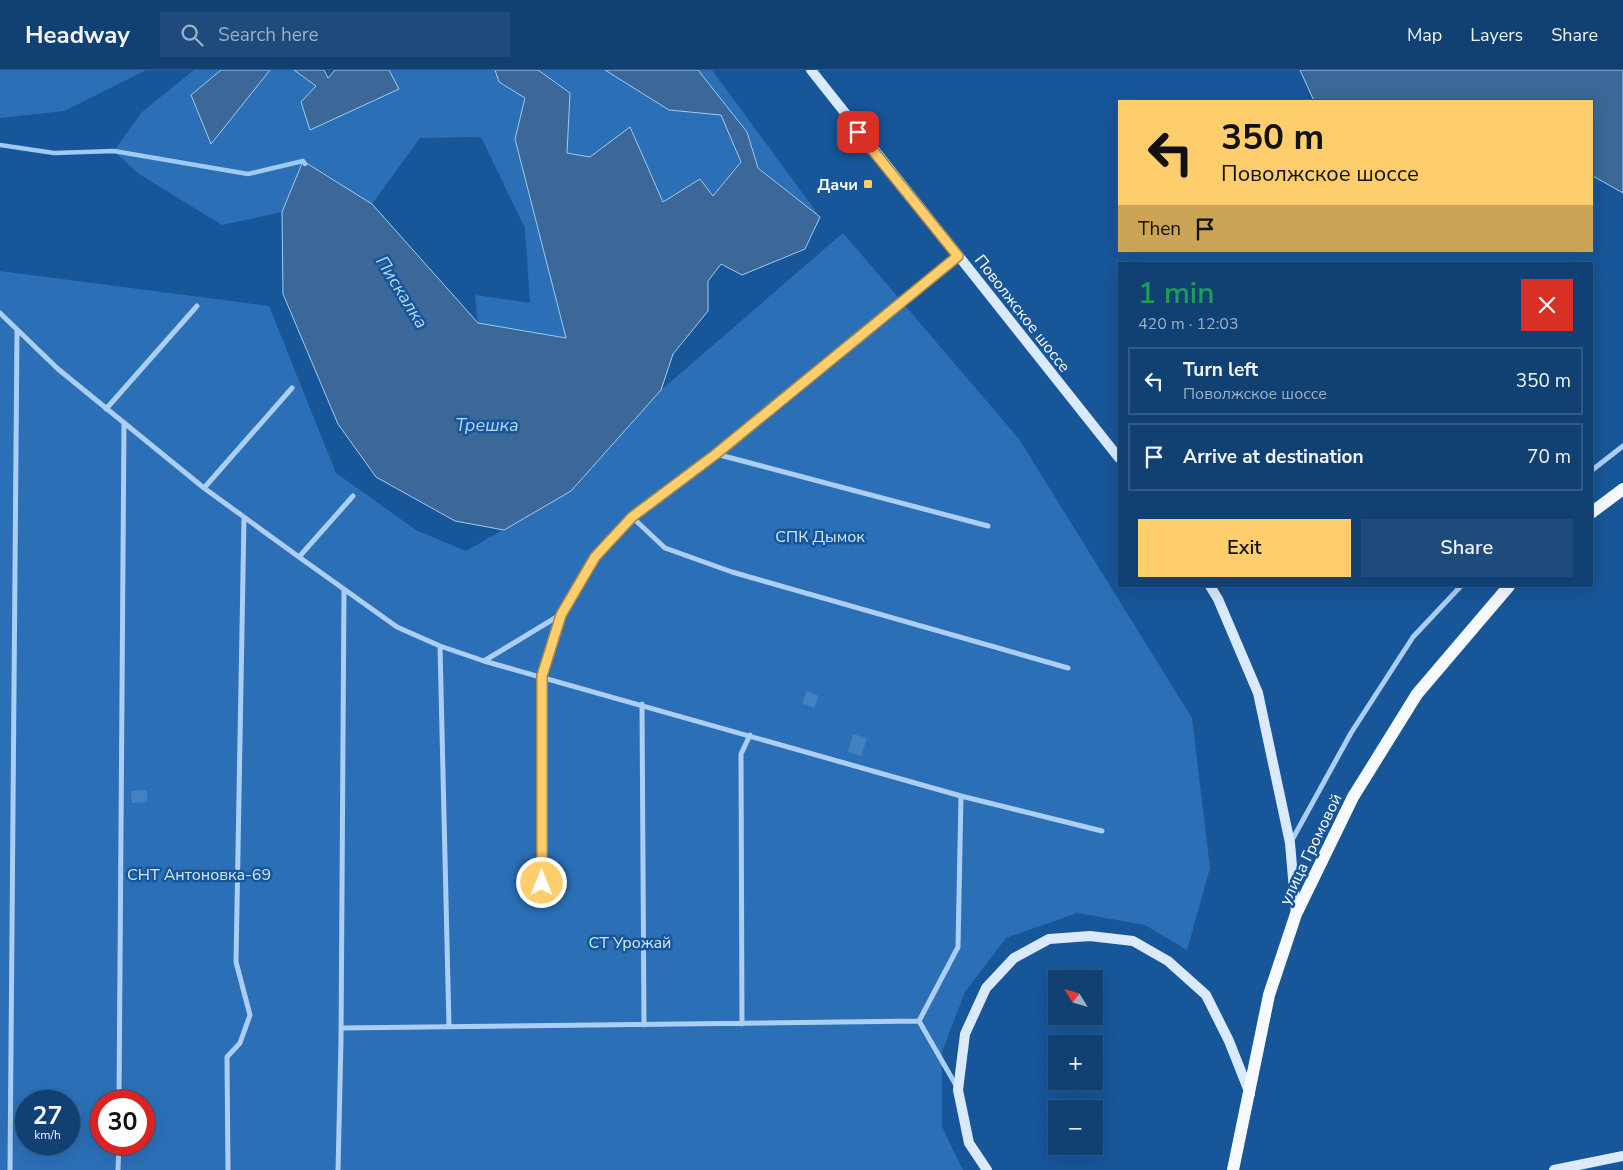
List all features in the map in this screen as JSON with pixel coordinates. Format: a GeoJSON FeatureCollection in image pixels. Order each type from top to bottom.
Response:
{"type":"FeatureCollection","features":[{"type":"Feature","properties":{"kind":"main road","name":"Поволжское шоссе"},"geometry":{"type":"LineString","coordinates":[[810,70],[1118,457]]}},
{"type":"Feature","properties":{"kind":"main road"},"geometry":{"type":"LineString","coordinates":[[1593,512],[1623,489]]}},
{"type":"Feature","properties":{"kind":"main road"},"geometry":{"type":"LineString","coordinates":[[1211,587],[1218,599],[1258,693],[1290,843],[1296,914]]}},
{"type":"Feature","properties":{"kind":"main road","name":"улица Громовой"},"geometry":{"type":"LineString","coordinates":[[1233,1170],[1250,1095],[1269,995],[1296,914],[1353,797],[1416,694],[1508,587]]}},
{"type":"Feature","properties":{"kind":"main road"},"geometry":{"type":"LineString","coordinates":[[987,1170],[969,1144],[958,1090],[965,1034],[986,988],[1014,958],[1049,939],[1090,936],[1134,941],[1168,961],[1206,995],[1229,1041],[1250,1095]]}},
{"type":"Feature","properties":{"kind":"main road"},"geometry":{"type":"LineString","coordinates":[[1554,1170],[1623,1156]]}},
{"type":"Feature","properties":{"kind":"street"},"geometry":{"type":"LineString","coordinates":[[542,883],[542,676],[561,615],[595,557],[632,517],[716,454],[958,256]]}},
{"type":"Feature","properties":{"kind":"street"},"geometry":{"type":"LineString","coordinates":[[106,409],[196,306]]}},
{"type":"Feature","properties":{"kind":"street"},"geometry":{"type":"LineString","coordinates":[[0,313],[58,370],[204,488],[397,626],[440,646],[484,661],[642,704],[961,796],[1102,831]]}},
{"type":"Feature","properties":{"kind":"street"},"geometry":{"type":"LineString","coordinates":[[10,1170],[17,330]]}},
{"type":"Feature","properties":{"kind":"street"},"geometry":{"type":"LineString","coordinates":[[204,488],[292,388]]}},
{"type":"Feature","properties":{"kind":"street"},"geometry":{"type":"LineString","coordinates":[[119,1090],[124,423]]}},
{"type":"Feature","properties":{"kind":"street"},"geometry":{"type":"LineString","coordinates":[[1593,469],[1623,446]]}},
{"type":"Feature","properties":{"kind":"street"},"geometry":{"type":"LineString","coordinates":[[716,454],[988,526]]}},
{"type":"Feature","properties":{"kind":"street"},"geometry":{"type":"LineString","coordinates":[[299,557],[353,496]]}},
{"type":"Feature","properties":{"kind":"street"},"geometry":{"type":"LineString","coordinates":[[632,517],[665,548],[732,572],[1068,668]]}},
{"type":"Feature","properties":{"kind":"street"},"geometry":{"type":"LineString","coordinates":[[228,1170],[227,1057],[240,1042],[250,1016],[236,962],[244,518]]}},
{"type":"Feature","properties":{"kind":"street"},"geometry":{"type":"LineString","coordinates":[[1290,843],[1351,733],[1408,644],[1460,587]]}},
{"type":"Feature","properties":{"kind":"street"},"geometry":{"type":"LineString","coordinates":[[338,1170],[342,1028],[344,589]]}},
{"type":"Feature","properties":{"kind":"street"},"geometry":{"type":"LineString","coordinates":[[484,661],[561,615]]}},
{"type":"Feature","properties":{"kind":"street"},"geometry":{"type":"LineString","coordinates":[[440,646],[449,1027]]}},
{"type":"Feature","properties":{"kind":"street"},"geometry":{"type":"LineString","coordinates":[[642,704],[644,1025]]}},
{"type":"Feature","properties":{"kind":"street"},"geometry":{"type":"LineString","coordinates":[[742,1024],[741,754],[750,735]]}},
{"type":"Feature","properties":{"kind":"street"},"geometry":{"type":"LineString","coordinates":[[919,1021],[958,947],[961,796]]}},
{"type":"Feature","properties":{"kind":"street"},"geometry":{"type":"LineString","coordinates":[[342,1028],[919,1021]]}},
{"type":"Feature","properties":{"kind":"street"},"geometry":{"type":"LineString","coordinates":[[919,1021],[958,1090]]}},
{"type":"Feature","properties":{"kind":"street"},"geometry":{"type":"LineString","coordinates":[[118,1170],[119,1155]]}},
{"type":"Feature","properties":{"kind":"green space"},"geometry":{"type":"Polygon","coordinates":[[[0,70],[146,70],[64,111],[0,118],[0,70]]]}},
{"type":"Feature","properties":{"kind":"green space"},"geometry":{"type":"Polygon","coordinates":[[[194,70],[221,70],[191,95],[211,144],[270,70],[294,70],[317,86],[399,89],[389,70],[495,70],[499,82],[525,98],[515,139],[566,338],[478,323],[475,295],[530,303],[525,228],[481,137],[420,138],[372,204],[303,161],[282,212],[222,225],[139,174],[114,151],[142,112],[194,70]]]}},
{"type":"Feature","properties":{"kind":"green space"},"geometry":{"type":"Polygon","coordinates":[[[538,70],[605,70],[669,110],[721,114],[741,162],[713,196],[700,179],[663,202],[590,157],[567,153],[570,93],[538,70]]]}},
{"type":"Feature","properties":{"kind":"green space"},"geometry":{"type":"Polygon","coordinates":[[[698,70],[712,70],[820,217],[758,167],[747,132],[698,70]]]}},
{"type":"Feature","properties":{"kind":"green space"},"geometry":{"type":"Polygon","coordinates":[[[843,233],[1019,439],[1192,718],[1210,868],[1187,950],[1145,925],[1077,913],[1006,938],[965,992],[942,1052],[942,1127],[963,1170],[0,1170],[0,271],[269,306],[336,473],[416,530],[466,551],[571,491],[661,390],[843,233]]]}},
{"type":"Feature","properties":{"kind":"water"},"geometry":{"type":"Polygon","coordinates":[[[221,70],[270,70],[211,144],[191,95],[221,70]]]}},
{"type":"Feature","properties":{"kind":"water"},"geometry":{"type":"Polygon","coordinates":[[[294,70],[324,70],[328,78],[335,70],[389,70],[399,89],[310,130],[301,102],[316,86],[294,70]]]}},
{"type":"Feature","properties":{"kind":"water","name":"Трешка"},"geometry":{"type":"Polygon","coordinates":[[[495,70],[538,70],[570,93],[567,153],[590,157],[630,127],[663,202],[700,179],[713,196],[741,162],[721,115],[669,110],[605,70],[698,70],[747,132],[758,168],[820,217],[805,249],[742,275],[721,264],[708,281],[708,311],[673,354],[661,390],[571,491],[504,530],[455,521],[376,477],[338,424],[283,294],[282,212],[303,161],[372,204],[478,323],[566,338],[515,139],[525,98],[499,82],[495,70]]]}},
{"type":"Feature","properties":{"kind":"water"},"geometry":{"type":"Polygon","coordinates":[[[1300,70],[1623,70],[1623,193],[1593,176],[1593,100],[1314,100],[1300,70]]]}},
{"type":"Feature","properties":{"kind":"building"},"geometry":{"type":"Polygon","coordinates":[[[807,691],[819,696],[814,708],[802,703],[807,691]]]}},
{"type":"Feature","properties":{"kind":"building"},"geometry":{"type":"Polygon","coordinates":[[[853,734],[867,738],[861,756],[848,752],[853,734]]]}},
{"type":"Feature","properties":{"kind":"building"},"geometry":{"type":"Polygon","coordinates":[[[147,790],[147,802],[132,803],[131,791],[147,790]]]}},
{"type":"Feature","properties":{"kind":"waterway","name":"Пискалка"},"geometry":{"type":"LineString","coordinates":[[0,145],[54,153],[114,151],[248,174],[303,161],[305,164]]}},
{"type":"Feature","properties":{"kind":"place","name":"Дачи"},"geometry":{"type":"Point","coordinates":[868,184]}},
{"type":"Feature","properties":{"kind":"route"},"geometry":{"type":"LineString","coordinates":[[542,883],[542,676],[561,615],[595,557],[632,517],[716,454],[958,256],[858,132]]}},
{"type":"Feature","properties":{"kind":"park label","name":"СПК Дымок"},"geometry":{"type":"Point","coordinates":[820,536]}},
{"type":"Feature","properties":{"kind":"park label","name":"СНТ Антоновка-69"},"geometry":{"type":"Point","coordinates":[199,874]}},
{"type":"Feature","properties":{"kind":"park label","name":"СТ Урожай"},"geometry":{"type":"Point","coordinates":[630,942]}}]}
